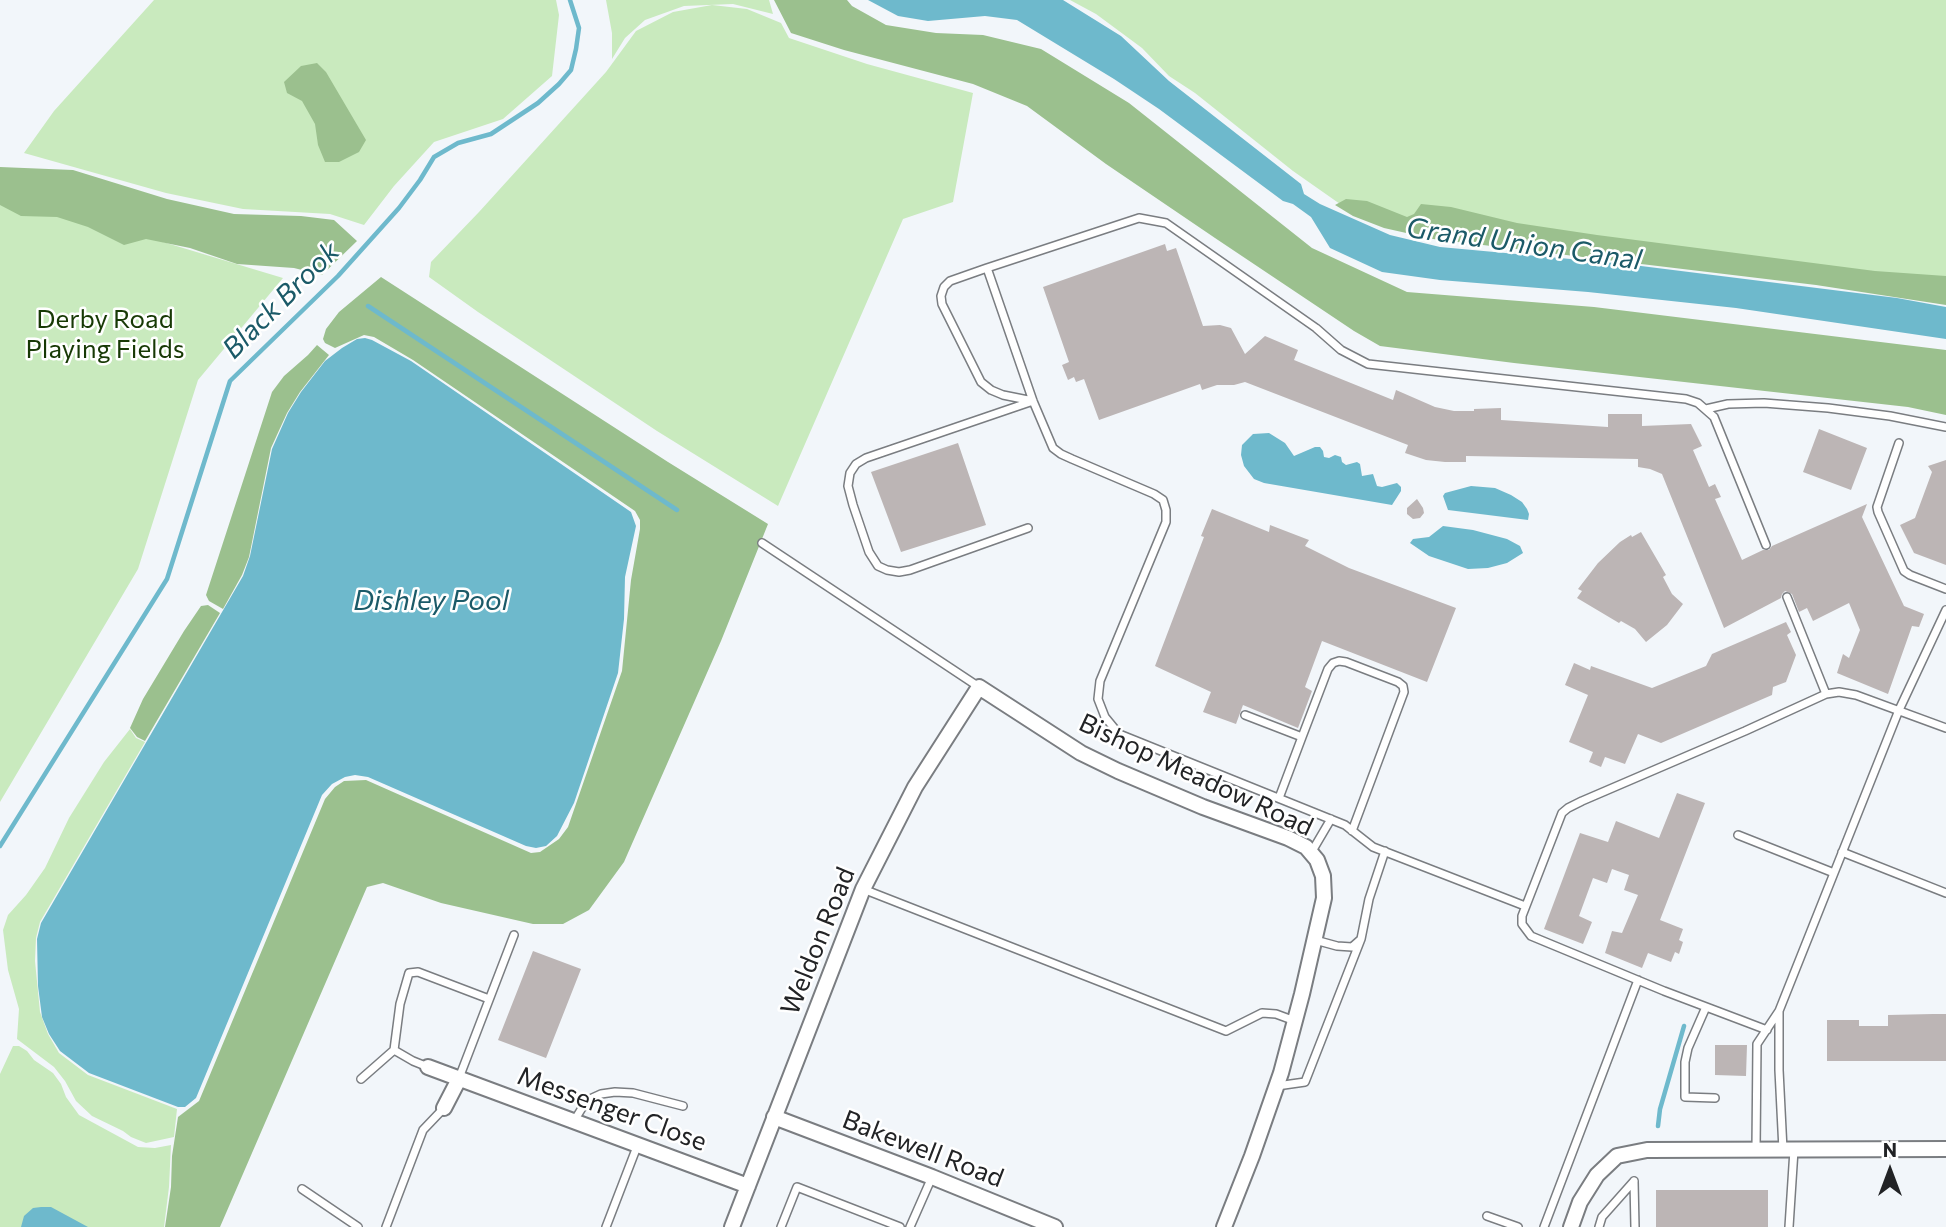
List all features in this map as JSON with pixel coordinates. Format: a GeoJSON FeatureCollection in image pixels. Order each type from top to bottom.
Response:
{"type":"FeatureCollection","features":[{"type":"Feature","properties":{"kind":"street","name":"Bishop Meadow Road"},"geometry":{"type":"LineString","coordinates":[[979,687],[1081,753],[1203,807],[1288,838],[1306,848],[1317,860],[1324,876],[1324,898],[1295,1021],[1252,1156],[1224,1227]]}},
{"type":"Feature","properties":{"kind":"street","name":"Weldon Road"},"geometry":{"type":"LineString","coordinates":[[732,1227],[863,889],[915,787],[979,687]]}},
{"type":"Feature","properties":{"kind":"street","name":"Messenger Close"},"geometry":{"type":"LineString","coordinates":[[428,1067],[748,1186]]}},
{"type":"Feature","properties":{"kind":"street"},"geometry":{"type":"LineString","coordinates":[[444,1108],[458,1079]]}},
{"type":"Feature","properties":{"kind":"street","name":"Bakewell Road"},"geometry":{"type":"LineString","coordinates":[[774,1117],[1055,1227]]}},
{"type":"Feature","properties":{"kind":"street"},"geometry":{"type":"LineString","coordinates":[[1571,1227],[1580,1202],[1591,1184],[1617,1156],[1647,1150],[1946,1149]]}},
{"type":"Feature","properties":{"kind":"lane"},"geometry":{"type":"LineString","coordinates":[[1033,401],[1003,396],[982,382],[942,304],[944,287],[950,281],[1139,218],[1166,223],[1316,328],[1341,350],[1368,364],[1686,399],[1698,403],[1714,417],[1766,545]]}},
{"type":"Feature","properties":{"kind":"lane"},"geometry":{"type":"LineString","coordinates":[[987,268],[1033,401],[1053,447],[1060,454],[1154,494],[1163,500],[1166,510],[1166,522],[1100,681],[1098,699],[1105,717],[1119,734],[1345,825],[1373,847],[1525,906]]}},
{"type":"Feature","properties":{"kind":"lane"},"geometry":{"type":"LineString","coordinates":[[1028,528],[910,570],[887,570],[877,566],[869,552],[848,486],[850,473],[856,464],[866,458],[1033,401]]}},
{"type":"Feature","properties":{"kind":"lane"},"geometry":{"type":"LineString","coordinates":[[1706,408],[1764,403],[1828,408],[1946,427]]}},
{"type":"Feature","properties":{"kind":"lane"},"geometry":{"type":"LineString","coordinates":[[1899,443],[1877,507],[1878,512],[1904,571],[1946,589]]}},
{"type":"Feature","properties":{"kind":"lane"},"geometry":{"type":"LineString","coordinates":[[762,543],[979,687]]}},
{"type":"Feature","properties":{"kind":"lane"},"geometry":{"type":"LineString","coordinates":[[1787,597],[1826,694]]}},
{"type":"Feature","properties":{"kind":"lane"},"geometry":{"type":"LineString","coordinates":[[1756,1150],[1757,1044],[1779,1011],[1899,710],[1946,610]]}},
{"type":"Feature","properties":{"kind":"lane"},"geometry":{"type":"LineString","coordinates":[[1279,798],[1328,669],[1334,663],[1346,662],[1398,682],[1403,686],[1404,692],[1352,831]]}},
{"type":"Feature","properties":{"kind":"lane"},"geometry":{"type":"LineString","coordinates":[[1767,1030],[1638,981],[1531,936],[1522,924],[1522,916],[1559,820],[1568,808],[1826,694],[1839,692],[1856,695],[1946,728]]}},
{"type":"Feature","properties":{"kind":"lane"},"geometry":{"type":"LineString","coordinates":[[1245,715],[1302,737]]}},
{"type":"Feature","properties":{"kind":"lane"},"geometry":{"type":"LineString","coordinates":[[1311,853],[1331,819]]}},
{"type":"Feature","properties":{"kind":"lane"},"geometry":{"type":"LineString","coordinates":[[1738,835],[1834,873]]}},
{"type":"Feature","properties":{"kind":"lane"},"geometry":{"type":"LineString","coordinates":[[1276,1086],[1305,1082],[1361,939],[1368,899],[1385,851]]}},
{"type":"Feature","properties":{"kind":"lane"},"geometry":{"type":"LineString","coordinates":[[1842,852],[1946,893]]}},
{"type":"Feature","properties":{"kind":"lane"},"geometry":{"type":"LineString","coordinates":[[863,889],[1226,1031],[1262,1013],[1276,1014],[1295,1021]]}},
{"type":"Feature","properties":{"kind":"lane"},"geometry":{"type":"LineString","coordinates":[[458,1079],[514,935]]}},
{"type":"Feature","properties":{"kind":"lane"},"geometry":{"type":"LineString","coordinates":[[1315,940],[1352,947],[1361,939]]}},
{"type":"Feature","properties":{"kind":"lane"},"geometry":{"type":"LineString","coordinates":[[361,1079],[394,1050],[400,1004],[409,973],[418,972],[489,999]]}},
{"type":"Feature","properties":{"kind":"lane"},"geometry":{"type":"LineString","coordinates":[[1544,1227],[1638,981]]}},
{"type":"Feature","properties":{"kind":"lane"},"geometry":{"type":"LineString","coordinates":[[1706,1007],[1688,1048],[1685,1062],[1685,1097],[1716,1098]]}},
{"type":"Feature","properties":{"kind":"lane"},"geometry":{"type":"LineString","coordinates":[[1779,1011],[1779,1070],[1789,1150],[1789,1227]]}},
{"type":"Feature","properties":{"kind":"lane"},"geometry":{"type":"LineString","coordinates":[[394,1050],[428,1067]]}},
{"type":"Feature","properties":{"kind":"lane"},"geometry":{"type":"LineString","coordinates":[[574,1121],[590,1099],[615,1092],[633,1093],[683,1106]]}},
{"type":"Feature","properties":{"kind":"lane"},"geometry":{"type":"LineString","coordinates":[[386,1227],[423,1130],[444,1108]]}},
{"type":"Feature","properties":{"kind":"lane"},"geometry":{"type":"LineString","coordinates":[[606,1227],[638,1144]]}},
{"type":"Feature","properties":{"kind":"lane"},"geometry":{"type":"LineString","coordinates":[[910,1227],[932,1177]]}},
{"type":"Feature","properties":{"kind":"lane"},"geometry":{"type":"LineString","coordinates":[[1599,1227],[1602,1217],[1634,1181],[1635,1227]]}},
{"type":"Feature","properties":{"kind":"lane"},"geometry":{"type":"LineString","coordinates":[[781,1227],[797,1187],[900,1227]]}},
{"type":"Feature","properties":{"kind":"lane"},"geometry":{"type":"LineString","coordinates":[[302,1189],[358,1227]]}},
{"type":"Feature","properties":{"kind":"lane"},"geometry":{"type":"LineString","coordinates":[[1487,1216],[1518,1227]]}},
{"type":"Feature","properties":{"kind":"green space"},"geometry":{"type":"Polygon","coordinates":[[[154,0],[556,0],[559,15],[552,76],[503,119],[434,142],[394,186],[364,225],[330,214],[243,209],[166,193],[24,153],[54,111],[154,0]]]}},
{"type":"Feature","properties":{"kind":"green space"},"geometry":{"type":"Polygon","coordinates":[[[606,0],[769,0],[773,14],[733,4],[684,6],[645,20],[625,38],[612,59],[612,33],[606,0]]]}},
{"type":"Feature","properties":{"kind":"green space"},"geometry":{"type":"Polygon","coordinates":[[[774,0],[847,0],[852,6],[886,25],[936,33],[983,35],[1041,49],[1129,103],[1312,248],[1407,292],[1594,307],[1946,350],[1946,415],[1908,407],[1380,346],[1106,164],[1027,106],[973,84],[791,33],[774,0]]]}},
{"type":"Feature","properties":{"kind":"green space"},"geometry":{"type":"Polygon","coordinates":[[[1070,0],[1946,0],[1946,301],[1350,211],[1169,76],[1142,48],[1096,14],[1070,0]]]}},
{"type":"Feature","properties":{"kind":"green space"},"geometry":{"type":"Polygon","coordinates":[[[712,5],[747,9],[781,23],[789,38],[867,64],[973,93],[953,202],[903,219],[778,506],[657,431],[429,277],[431,262],[606,72],[636,31],[673,12],[712,5]]]}},
{"type":"Feature","properties":{"kind":"green space"},"geometry":{"type":"Polygon","coordinates":[[[317,63],[326,72],[366,140],[359,152],[339,162],[325,162],[318,145],[315,124],[302,101],[287,93],[284,82],[301,66],[317,63]]]}},
{"type":"Feature","properties":{"kind":"green space"},"geometry":{"type":"Polygon","coordinates":[[[0,167],[73,170],[167,199],[234,214],[334,220],[357,241],[322,275],[294,268],[237,264],[190,248],[146,239],[124,245],[88,227],[57,217],[21,216],[0,205],[0,167]]]}},
{"type":"Feature","properties":{"kind":"green space","name":"Derby Road Playing Fields"},"geometry":{"type":"Polygon","coordinates":[[[0,193],[283,278],[198,380],[138,569],[0,802],[0,193]]]}},
{"type":"Feature","properties":{"kind":"green space"},"geometry":{"type":"Polygon","coordinates":[[[1346,199],[1367,201],[1407,217],[1414,214],[1421,204],[1451,207],[1517,223],[1597,235],[1875,271],[1946,276],[1946,305],[1816,285],[1433,239],[1384,228],[1353,216],[1335,205],[1346,199]]]}},
{"type":"Feature","properties":{"kind":"green space"},"geometry":{"type":"Polygon","coordinates":[[[381,277],[768,524],[721,641],[624,862],[589,910],[563,924],[533,924],[441,903],[383,883],[367,887],[220,1227],[165,1227],[178,1117],[199,1101],[325,799],[344,781],[366,780],[531,853],[540,852],[559,839],[568,827],[622,671],[631,580],[640,529],[640,520],[635,511],[413,360],[374,337],[364,335],[335,348],[325,343],[323,339],[326,329],[339,312],[381,277]]]}},
{"type":"Feature","properties":{"kind":"green space"},"geometry":{"type":"Polygon","coordinates":[[[317,345],[329,355],[300,392],[271,448],[249,557],[223,609],[209,601],[206,595],[272,392],[284,376],[317,345]]]}},
{"type":"Feature","properties":{"kind":"green space"},"geometry":{"type":"Polygon","coordinates":[[[208,605],[220,613],[145,741],[137,737],[130,728],[143,699],[201,606],[208,605]]]}},
{"type":"Feature","properties":{"kind":"green space"},"geometry":{"type":"Polygon","coordinates":[[[130,729],[136,738],[145,742],[40,922],[35,961],[40,1012],[59,1053],[88,1075],[177,1109],[174,1137],[146,1143],[92,1116],[76,1101],[54,1067],[17,1039],[19,1009],[8,970],[3,930],[8,915],[45,868],[69,818],[104,762],[130,729]]]}},
{"type":"Feature","properties":{"kind":"green space"},"geometry":{"type":"Polygon","coordinates":[[[13,1046],[27,1051],[34,1060],[53,1073],[79,1115],[138,1147],[171,1145],[164,1227],[0,1227],[0,1074],[13,1046]]]}},
{"type":"Feature","properties":{"kind":"water"},"geometry":{"type":"Polygon","coordinates":[[[868,0],[1063,0],[1121,36],[1169,81],[1301,184],[1304,194],[1320,204],[1390,235],[1440,247],[1625,264],[1897,298],[1946,307],[1946,339],[1736,308],[1382,272],[1330,248],[1311,217],[1293,204],[1283,201],[1159,109],[1017,20],[985,16],[928,21],[898,16],[868,0]]]}},
{"type":"Feature","properties":{"kind":"water","name":"Dishley Pool"},"geometry":{"type":"Polygon","coordinates":[[[365,338],[411,361],[631,512],[636,526],[625,577],[618,673],[574,803],[557,836],[546,846],[526,846],[368,777],[355,775],[332,784],[322,795],[196,1098],[185,1107],[178,1107],[89,1073],[60,1051],[42,1017],[37,939],[41,923],[243,576],[250,556],[272,449],[288,413],[325,361],[357,339],[365,338]]]}},
{"type":"Feature","properties":{"kind":"water"},"geometry":{"type":"Polygon","coordinates":[[[1269,433],[1285,443],[1294,456],[1320,447],[1324,457],[1335,455],[1341,457],[1346,465],[1357,462],[1360,464],[1362,476],[1373,474],[1377,486],[1397,483],[1401,491],[1392,505],[1254,479],[1244,466],[1242,445],[1253,434],[1269,433]]]}},
{"type":"Feature","properties":{"kind":"water"},"geometry":{"type":"Polygon","coordinates":[[[1471,486],[1495,488],[1511,495],[1527,509],[1528,520],[1448,510],[1443,496],[1445,493],[1471,486]]]}},
{"type":"Feature","properties":{"kind":"water"},"geometry":{"type":"Polygon","coordinates":[[[1443,526],[1507,539],[1520,546],[1523,553],[1507,563],[1468,569],[1429,556],[1410,543],[1413,539],[1429,537],[1443,526]]]}},
{"type":"Feature","properties":{"kind":"water"},"geometry":{"type":"Polygon","coordinates":[[[51,1207],[88,1227],[21,1227],[24,1216],[33,1208],[51,1207]]]}},
{"type":"Feature","properties":{"kind":"building"},"geometry":{"type":"Polygon","coordinates":[[[1165,244],[1167,251],[1176,248],[1203,326],[1220,325],[1231,328],[1245,354],[1265,336],[1298,350],[1294,360],[1393,400],[1396,390],[1435,407],[1454,411],[1501,408],[1501,420],[1608,427],[1608,414],[1642,414],[1642,426],[1691,424],[1702,446],[1693,450],[1709,487],[1715,484],[1721,497],[1715,499],[1742,560],[1867,504],[1862,517],[1904,606],[1924,614],[1919,627],[1912,626],[1888,694],[1837,673],[1843,654],[1849,658],[1860,630],[1849,603],[1813,621],[1807,608],[1799,612],[1792,594],[1785,591],[1781,598],[1724,628],[1662,474],[1638,467],[1638,459],[1466,456],[1466,462],[1426,460],[1405,453],[1408,445],[1245,382],[1217,385],[1202,390],[1200,384],[1099,420],[1084,379],[1076,382],[1074,377],[1068,380],[1062,365],[1069,362],[1043,287],[1165,244]]]}},
{"type":"Feature","properties":{"kind":"building"},"geometry":{"type":"Polygon","coordinates":[[[1819,429],[1867,448],[1851,490],[1803,472],[1819,429]]]}},
{"type":"Feature","properties":{"kind":"building"},"geometry":{"type":"Polygon","coordinates":[[[958,443],[986,525],[901,552],[871,472],[958,443]]]}},
{"type":"Feature","properties":{"kind":"building"},"geometry":{"type":"Polygon","coordinates":[[[1946,460],[1946,565],[1914,553],[1900,525],[1915,518],[1932,472],[1928,466],[1946,460]]]}},
{"type":"Feature","properties":{"kind":"building"},"geometry":{"type":"Polygon","coordinates":[[[1417,499],[1424,513],[1420,518],[1413,519],[1407,514],[1407,508],[1417,499]]]}},
{"type":"Feature","properties":{"kind":"building"},"geometry":{"type":"Polygon","coordinates":[[[1212,509],[1269,532],[1270,525],[1309,540],[1305,546],[1349,568],[1456,608],[1427,682],[1322,641],[1305,687],[1312,691],[1298,728],[1243,705],[1236,724],[1203,712],[1211,692],[1155,666],[1212,509]]]}},
{"type":"Feature","properties":{"kind":"building"},"geometry":{"type":"Polygon","coordinates":[[[1641,532],[1666,575],[1663,577],[1672,594],[1683,604],[1667,625],[1646,642],[1635,629],[1621,621],[1619,623],[1577,598],[1582,591],[1578,589],[1598,563],[1620,542],[1641,532]]]}},
{"type":"Feature","properties":{"kind":"building"},"geometry":{"type":"Polygon","coordinates":[[[1786,622],[1791,632],[1787,635],[1796,655],[1786,682],[1773,687],[1772,695],[1661,743],[1638,734],[1625,764],[1605,757],[1601,767],[1589,762],[1593,752],[1569,742],[1588,695],[1565,685],[1574,663],[1590,670],[1591,666],[1652,688],[1706,666],[1712,654],[1786,622]]]}},
{"type":"Feature","properties":{"kind":"building"},"geometry":{"type":"Polygon","coordinates":[[[1677,793],[1705,803],[1660,920],[1683,929],[1679,940],[1683,942],[1679,954],[1675,952],[1671,962],[1648,953],[1642,968],[1605,953],[1612,931],[1622,933],[1638,895],[1624,890],[1629,875],[1612,869],[1607,883],[1593,878],[1579,916],[1592,922],[1583,944],[1544,929],[1580,833],[1608,842],[1616,821],[1659,838],[1677,793]]]}},
{"type":"Feature","properties":{"kind":"building"},"geometry":{"type":"Polygon","coordinates":[[[533,951],[581,969],[546,1058],[498,1040],[533,951]]]}},
{"type":"Feature","properties":{"kind":"building"},"geometry":{"type":"Polygon","coordinates":[[[1946,1014],[1946,1061],[1827,1061],[1827,1020],[1859,1020],[1859,1026],[1888,1026],[1888,1015],[1946,1014]]]}},
{"type":"Feature","properties":{"kind":"building"},"geometry":{"type":"Polygon","coordinates":[[[1715,1045],[1747,1045],[1746,1076],[1715,1075],[1715,1045]]]}},
{"type":"Feature","properties":{"kind":"building"},"geometry":{"type":"Polygon","coordinates":[[[1656,1190],[1768,1190],[1768,1227],[1656,1227],[1656,1190]]]}},
{"type":"Feature","properties":{"kind":"waterway","name":"Black Brook"},"geometry":{"type":"LineString","coordinates":[[0,846],[167,579],[230,381],[338,276],[399,208],[434,157],[458,143],[491,134],[538,103],[559,84],[571,70],[579,28],[570,0]]}},
{"type":"Feature","properties":{"kind":"waterway"},"geometry":{"type":"LineString","coordinates":[[368,306],[677,510]]}},
{"type":"Feature","properties":{"kind":"waterway"},"geometry":{"type":"LineString","coordinates":[[1658,1126],[1660,1109],[1684,1026]]}},
{"type":"Feature","properties":{"kind":"water label","name":"Grand Union Canal"},"geometry":{"type":"Point","coordinates":[1524,244]}}]}
